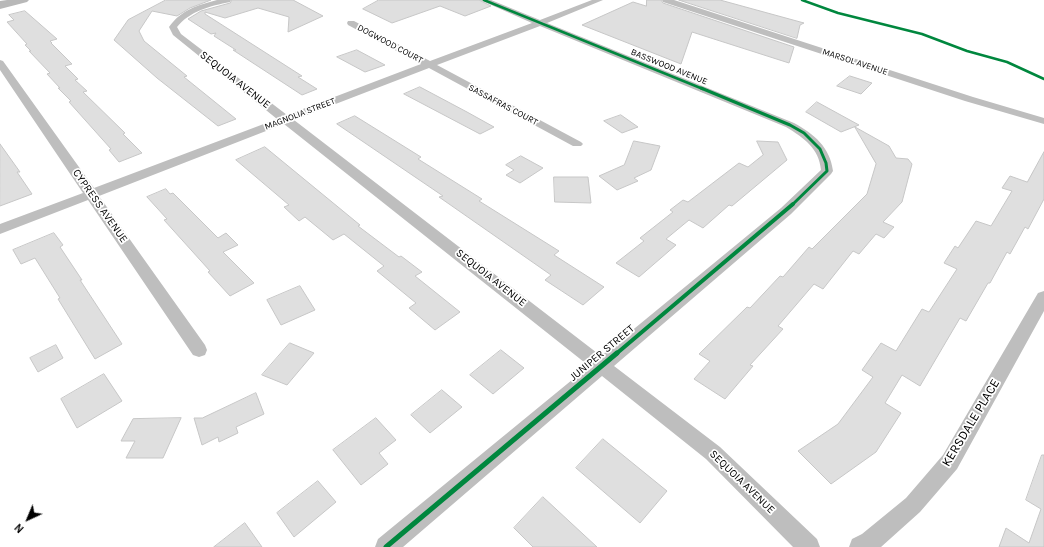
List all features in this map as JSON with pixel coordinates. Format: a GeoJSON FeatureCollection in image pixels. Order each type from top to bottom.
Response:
{"type":"FeatureCollection","features":[{"type":"Feature","properties":{"kind":"street"},"geometry":{"type":"LineString","coordinates":[[0,5],[23,0]]}},
{"type":"Feature","properties":{"kind":"street","name":"SEQUOIA AVENUE"},"geometry":{"type":"LineString","coordinates":[[227,0],[205,6],[179,18],[173,27],[177,35],[602,364],[713,453],[809,547]]}},
{"type":"Feature","properties":{"kind":"street","name":"BASSWOOD AVENUE"},"geometry":{"type":"LineString","coordinates":[[484,0],[790,125],[807,134],[819,145],[827,162],[827,171]]}},
{"type":"Feature","properties":{"kind":"street","name":"MAGNOLIA STREET"},"geometry":{"type":"LineString","coordinates":[[0,229],[599,0]]}},
{"type":"Feature","properties":{"kind":"street","name":"MARSOL AVENUE"},"geometry":{"type":"LineString","coordinates":[[666,0],[962,97],[1044,121]]}},
{"type":"Feature","properties":{"kind":"street","name":"DOGWOOD COURT"},"geometry":{"type":"LineString","coordinates":[[351,23],[429,65]]}},
{"type":"Feature","properties":{"kind":"street","name":"CYPRESS AVENUE"},"geometry":{"type":"LineString","coordinates":[[0,63],[199,350]]}},
{"type":"Feature","properties":{"kind":"street","name":"SASSAFRAS COURT"},"geometry":{"type":"LineString","coordinates":[[429,65],[577,144]]}},
{"type":"Feature","properties":{"kind":"street","name":"JUNIPER STREET"},"geometry":{"type":"LineString","coordinates":[[386,547],[786,211],[827,171]]}},
{"type":"Feature","properties":{"kind":"street","name":"KERSDALE PLACE"},"geometry":{"type":"LineString","coordinates":[[860,547],[870,542],[914,506],[950,462],[1044,298]]}},
{"type":"Feature","properties":{"kind":"building"},"geometry":{"type":"Polygon","coordinates":[[[166,0],[211,0],[190,8],[177,16],[152,11],[139,31],[144,41],[187,76],[184,77],[236,119],[218,126],[157,78],[114,40],[128,20],[166,0]]]}},
{"type":"Feature","properties":{"kind":"building"},"geometry":{"type":"Polygon","coordinates":[[[232,0],[293,0],[323,16],[288,32],[289,17],[258,8],[225,18],[205,12],[205,14],[302,76],[298,77],[317,89],[302,95],[233,50],[236,50],[214,36],[216,33],[211,34],[188,19],[201,11],[230,3],[232,0]]]}},
{"type":"Feature","properties":{"kind":"building"},"geometry":{"type":"Polygon","coordinates":[[[379,0],[479,0],[491,6],[465,16],[440,6],[392,23],[363,9],[379,0]]]}},
{"type":"Feature","properties":{"kind":"building"},"geometry":{"type":"Polygon","coordinates":[[[647,0],[661,0],[663,3],[794,47],[789,63],[692,32],[681,64],[582,25],[633,2],[646,6],[647,0]]]}},
{"type":"Feature","properties":{"kind":"building"},"geometry":{"type":"Polygon","coordinates":[[[679,0],[720,0],[804,23],[800,25],[797,38],[679,0]]]}},
{"type":"Feature","properties":{"kind":"building"},"geometry":{"type":"Polygon","coordinates":[[[25,11],[57,39],[50,41],[72,64],[65,66],[78,79],[75,80],[87,91],[83,92],[125,133],[123,134],[142,153],[119,162],[109,150],[111,149],[69,102],[71,101],[47,74],[50,73],[29,51],[31,51],[25,45],[27,44],[7,22],[14,20],[9,15],[25,11]]]}},
{"type":"Feature","properties":{"kind":"building"},"geometry":{"type":"Polygon","coordinates":[[[357,50],[385,65],[365,72],[337,57],[357,50]]]}},
{"type":"Feature","properties":{"kind":"building"},"geometry":{"type":"Polygon","coordinates":[[[850,76],[872,83],[861,94],[837,86],[850,76]]]}},
{"type":"Feature","properties":{"kind":"building"},"geometry":{"type":"Polygon","coordinates":[[[420,87],[494,127],[480,134],[404,94],[420,87]]]}},
{"type":"Feature","properties":{"kind":"building"},"geometry":{"type":"Polygon","coordinates":[[[817,102],[859,125],[841,132],[806,112],[817,102]]]}},
{"type":"Feature","properties":{"kind":"building"},"geometry":{"type":"Polygon","coordinates":[[[621,115],[638,127],[622,133],[604,121],[621,115]]]}},
{"type":"Feature","properties":{"kind":"building"},"geometry":{"type":"Polygon","coordinates":[[[355,116],[421,157],[418,159],[482,199],[479,201],[559,251],[554,255],[604,287],[583,305],[545,280],[551,275],[439,197],[443,196],[337,124],[355,116]]]}},
{"type":"Feature","properties":{"kind":"building"},"geometry":{"type":"Polygon","coordinates":[[[855,127],[889,146],[896,158],[908,159],[912,164],[902,202],[883,222],[894,227],[884,238],[876,234],[859,254],[853,251],[823,289],[814,284],[778,326],[783,329],[750,365],[753,366],[725,399],[694,379],[710,361],[699,354],[747,307],[750,308],[780,276],[783,277],[809,247],[812,249],[867,194],[876,164],[855,127]]]}},
{"type":"Feature","properties":{"kind":"building"},"geometry":{"type":"Polygon","coordinates":[[[634,141],[660,146],[651,170],[634,178],[638,181],[617,190],[599,176],[624,165],[634,141]]]}},
{"type":"Feature","properties":{"kind":"building"},"geometry":{"type":"Polygon","coordinates":[[[757,141],[778,142],[787,160],[732,206],[729,205],[703,228],[689,220],[666,239],[676,245],[639,277],[616,263],[644,241],[640,238],[673,212],[670,210],[683,200],[688,202],[739,163],[748,167],[763,155],[757,141]]]}},
{"type":"Feature","properties":{"kind":"building"},"geometry":{"type":"Polygon","coordinates":[[[0,144],[20,172],[17,172],[32,194],[0,206],[0,144]]]}},
{"type":"Feature","properties":{"kind":"building"},"geometry":{"type":"Polygon","coordinates":[[[265,147],[360,225],[358,226],[399,257],[401,256],[422,272],[415,276],[460,312],[435,330],[409,308],[416,303],[377,271],[384,266],[344,234],[333,240],[305,217],[299,221],[284,207],[289,205],[236,160],[265,147]]]}},
{"type":"Feature","properties":{"kind":"building"},"geometry":{"type":"Polygon","coordinates":[[[1044,152],[1044,199],[1028,229],[1025,227],[1010,254],[1007,252],[990,283],[988,283],[966,321],[960,318],[920,386],[902,375],[885,403],[901,413],[876,452],[831,484],[798,451],[838,424],[873,377],[862,370],[881,343],[896,351],[922,309],[929,312],[957,269],[944,263],[955,246],[958,248],[976,221],[991,226],[1012,191],[1002,188],[1010,176],[1027,182],[1044,152]]]}},
{"type":"Feature","properties":{"kind":"building"},"geometry":{"type":"Polygon","coordinates":[[[521,156],[543,168],[520,183],[506,175],[514,170],[506,165],[521,156]]]}},
{"type":"Feature","properties":{"kind":"building"},"geometry":{"type":"Polygon","coordinates":[[[554,177],[588,177],[591,203],[555,202],[554,177]]]}},
{"type":"Feature","properties":{"kind":"building"},"geometry":{"type":"Polygon","coordinates":[[[166,189],[170,194],[173,193],[218,238],[226,233],[238,245],[223,252],[254,283],[230,296],[208,272],[210,271],[164,220],[167,219],[147,197],[166,189]]]}},
{"type":"Feature","properties":{"kind":"building"},"geometry":{"type":"Polygon","coordinates":[[[54,233],[63,245],[60,247],[82,280],[80,280],[122,344],[95,359],[35,258],[21,264],[13,250],[54,233]]]}},
{"type":"Feature","properties":{"kind":"building"},"geometry":{"type":"Polygon","coordinates":[[[300,286],[315,310],[281,325],[267,300],[300,286]]]}},
{"type":"Feature","properties":{"kind":"building"},"geometry":{"type":"Polygon","coordinates":[[[290,343],[314,353],[287,385],[262,375],[290,343]]]}},
{"type":"Feature","properties":{"kind":"building"},"geometry":{"type":"Polygon","coordinates":[[[56,345],[63,358],[38,372],[30,358],[56,345]]]}},
{"type":"Feature","properties":{"kind":"building"},"geometry":{"type":"Polygon","coordinates":[[[501,350],[524,368],[493,394],[470,375],[501,350]]]}},
{"type":"Feature","properties":{"kind":"building"},"geometry":{"type":"Polygon","coordinates":[[[104,374],[122,401],[77,428],[61,399],[104,374]]]}},
{"type":"Feature","properties":{"kind":"building"},"geometry":{"type":"Polygon","coordinates":[[[442,390],[462,407],[430,433],[411,415],[442,390]]]}},
{"type":"Feature","properties":{"kind":"building"},"geometry":{"type":"Polygon","coordinates":[[[256,393],[264,414],[236,427],[238,433],[219,442],[218,437],[202,445],[194,418],[202,418],[256,393]]]}},
{"type":"Feature","properties":{"kind":"building"},"geometry":{"type":"Polygon","coordinates":[[[181,418],[163,458],[126,458],[135,441],[121,441],[133,419],[181,418]]]}},
{"type":"Feature","properties":{"kind":"building"},"geometry":{"type":"Polygon","coordinates":[[[376,418],[396,440],[379,453],[388,464],[361,485],[333,450],[376,418]]]}},
{"type":"Feature","properties":{"kind":"building"},"geometry":{"type":"Polygon","coordinates":[[[603,439],[667,491],[640,523],[576,468],[603,439]]]}},
{"type":"Feature","properties":{"kind":"building"},"geometry":{"type":"Polygon","coordinates":[[[1042,455],[1044,455],[1044,547],[999,547],[1006,528],[1029,543],[1041,509],[1026,500],[1042,455]]]}},
{"type":"Feature","properties":{"kind":"building"},"geometry":{"type":"Polygon","coordinates":[[[318,481],[336,502],[294,537],[277,513],[318,481]]]}},
{"type":"Feature","properties":{"kind":"building"},"geometry":{"type":"Polygon","coordinates":[[[543,497],[597,547],[533,547],[514,528],[543,497]]]}},
{"type":"Feature","properties":{"kind":"building"},"geometry":{"type":"Polygon","coordinates":[[[245,523],[262,547],[214,547],[245,523]]]}},
{"type":"Feature","properties":{"kind":"cycle path"},"geometry":{"type":"LineString","coordinates":[[386,547],[786,211],[827,171],[824,155],[816,143],[804,133],[790,125],[484,0]]}},
{"type":"Feature","properties":{"kind":"cycle path"},"geometry":{"type":"LineString","coordinates":[[802,0],[838,13],[922,34],[967,51],[1007,62],[1044,79]]}}]}
